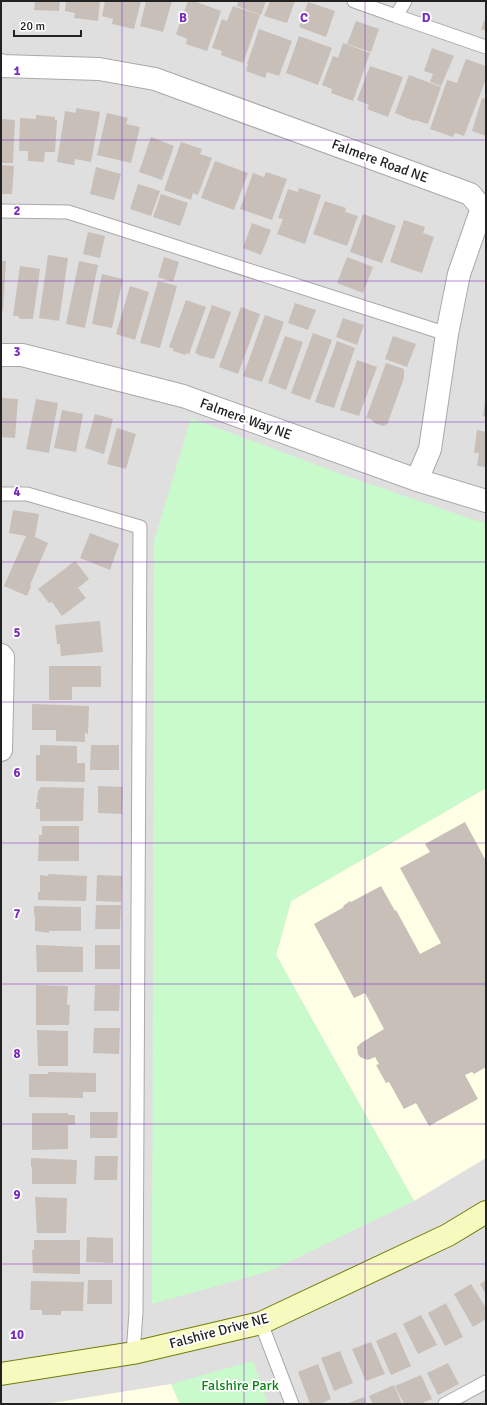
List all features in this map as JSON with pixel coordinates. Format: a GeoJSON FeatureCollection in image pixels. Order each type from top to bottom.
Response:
{"type":"FeatureCollection","features":[{"type":"Feature","properties":{"kind":"street","name":"Falmere Road NE"},"geometry":{"type":"LineString","coordinates":[[1,65],[99,69],[155,79],[470,194],[482,208],[459,274],[447,334],[430,448],[417,480]]}},
{"type":"Feature","properties":{"kind":"street","name":"Falmere Way NE"},"geometry":{"type":"LineString","coordinates":[[1,355],[22,355],[183,396],[417,480],[486,501]]}},
{"type":"Feature","properties":{"kind":"street"},"geometry":{"type":"LineString","coordinates":[[1,655],[3,657],[1,750]]}},
{"type":"Feature","properties":{"kind":"street","name":"Falshire Drive NE"},"geometry":{"type":"LineString","coordinates":[[1,1374],[133,1353],[261,1323],[448,1235],[486,1212]]}},
{"type":"Feature","properties":{"kind":"lane"},"geometry":{"type":"LineString","coordinates":[[354,1],[486,47]]}},
{"type":"Feature","properties":{"kind":"lane"},"geometry":{"type":"LineString","coordinates":[[396,16],[404,1]]}},
{"type":"Feature","properties":{"kind":"lane"},"geometry":{"type":"LineString","coordinates":[[1,211],[68,212],[447,334]]}},
{"type":"Feature","properties":{"kind":"lane"},"geometry":{"type":"LineString","coordinates":[[1,494],[27,494],[140,527],[136,1305],[133,1353]]}},
{"type":"Feature","properties":{"kind":"lane"},"geometry":{"type":"LineString","coordinates":[[261,1323],[292,1404]]}},
{"type":"Feature","properties":{"kind":"lane"},"geometry":{"type":"LineString","coordinates":[[445,1404],[486,1382]]}},
{"type":"Feature","properties":{"kind":"shaded area"},"geometry":{"type":"Polygon","coordinates":[[[1,1],[486,1],[486,1404],[1,1404],[1,1]]]}},
{"type":"Feature","properties":{"kind":"shaded area"},"geometry":{"type":"Polygon","coordinates":[[[486,788],[486,1158],[414,1201],[276,955],[291,901],[486,788]]]}},
{"type":"Feature","properties":{"kind":"shaded area"},"geometry":{"type":"Polygon","coordinates":[[[171,1384],[180,1404],[46,1404],[171,1384]]]}},
{"type":"Feature","properties":{"kind":"green space"},"geometry":{"type":"Polygon","coordinates":[[[191,418],[341,474],[477,521],[486,522],[486,788],[291,901],[276,955],[414,1201],[270,1271],[152,1304],[154,541],[191,418]]]}},
{"type":"Feature","properties":{"kind":"green space","name":"Falshire Park"},"geometry":{"type":"Polygon","coordinates":[[[253,1361],[268,1404],[180,1404],[171,1384],[253,1361]]]}},
{"type":"Feature","properties":{"kind":"building"},"geometry":{"type":"Polygon","coordinates":[[[35,1],[60,1],[59,11],[34,10],[35,1]]]}},
{"type":"Feature","properties":{"kind":"building"},"geometry":{"type":"Polygon","coordinates":[[[66,1],[100,1],[98,21],[74,18],[75,13],[65,11],[66,1]]]}},
{"type":"Feature","properties":{"kind":"building"},"geometry":{"type":"Polygon","coordinates":[[[105,1],[141,1],[134,29],[112,24],[113,19],[102,16],[105,1]]]}},
{"type":"Feature","properties":{"kind":"building"},"geometry":{"type":"Polygon","coordinates":[[[146,1],[172,1],[163,32],[140,26],[146,1]]]}},
{"type":"Feature","properties":{"kind":"building"},"geometry":{"type":"Polygon","coordinates":[[[188,1],[194,1],[221,11],[207,51],[186,44],[187,39],[176,34],[188,1]]]}},
{"type":"Feature","properties":{"kind":"building"},"geometry":{"type":"Polygon","coordinates":[[[238,1],[266,1],[261,15],[237,6],[238,1]]]}},
{"type":"Feature","properties":{"kind":"building"},"geometry":{"type":"Polygon","coordinates":[[[270,1],[295,1],[287,23],[264,16],[270,1]]]}},
{"type":"Feature","properties":{"kind":"building"},"geometry":{"type":"Polygon","coordinates":[[[308,2],[335,11],[326,37],[299,27],[308,2]]]}},
{"type":"Feature","properties":{"kind":"building"},"geometry":{"type":"Polygon","coordinates":[[[233,6],[260,15],[243,63],[221,55],[222,51],[212,48],[222,19],[227,21],[233,6]]]}},
{"type":"Feature","properties":{"kind":"building"},"geometry":{"type":"Polygon","coordinates":[[[486,16],[486,31],[481,29],[486,16]]]}},
{"type":"Feature","properties":{"kind":"building"},"geometry":{"type":"Polygon","coordinates":[[[356,21],[379,29],[371,52],[347,44],[356,21]]]}},
{"type":"Feature","properties":{"kind":"building"},"geometry":{"type":"Polygon","coordinates":[[[259,29],[292,41],[279,76],[267,72],[265,78],[246,71],[259,29]]]}},
{"type":"Feature","properties":{"kind":"building"},"geometry":{"type":"Polygon","coordinates":[[[299,36],[332,48],[318,85],[286,73],[299,36]]]}},
{"type":"Feature","properties":{"kind":"building"},"geometry":{"type":"Polygon","coordinates":[[[343,43],[370,53],[353,101],[331,93],[332,89],[322,85],[333,56],[338,58],[343,43]]]}},
{"type":"Feature","properties":{"kind":"building"},"geometry":{"type":"Polygon","coordinates":[[[432,48],[454,56],[441,86],[430,82],[433,74],[424,71],[432,48]]]}},
{"type":"Feature","properties":{"kind":"building"},"geometry":{"type":"Polygon","coordinates":[[[466,59],[486,66],[486,79],[464,136],[455,133],[453,137],[430,129],[447,80],[457,83],[466,59]]]}},
{"type":"Feature","properties":{"kind":"building"},"geometry":{"type":"Polygon","coordinates":[[[370,66],[403,77],[388,117],[367,109],[369,105],[357,100],[370,66]]]}},
{"type":"Feature","properties":{"kind":"building"},"geometry":{"type":"Polygon","coordinates":[[[409,75],[441,87],[428,124],[414,121],[395,113],[409,75]]]}},
{"type":"Feature","properties":{"kind":"building"},"geometry":{"type":"Polygon","coordinates":[[[482,98],[486,99],[486,136],[472,131],[482,98]]]}},
{"type":"Feature","properties":{"kind":"building"},"geometry":{"type":"Polygon","coordinates":[[[76,108],[100,112],[91,162],[75,159],[74,165],[57,162],[65,111],[76,113],[76,108]]]}},
{"type":"Feature","properties":{"kind":"building"},"geometry":{"type":"Polygon","coordinates":[[[107,113],[128,118],[126,124],[140,127],[131,163],[97,155],[107,113]]]}},
{"type":"Feature","properties":{"kind":"building"},"geometry":{"type":"Polygon","coordinates":[[[36,115],[55,117],[55,120],[57,120],[55,152],[45,152],[44,162],[28,161],[28,151],[19,151],[20,118],[36,119],[36,115]]]}},
{"type":"Feature","properties":{"kind":"building"},"geometry":{"type":"Polygon","coordinates":[[[1,119],[15,120],[13,163],[1,163],[1,119]]]}},
{"type":"Feature","properties":{"kind":"building"},"geometry":{"type":"Polygon","coordinates":[[[151,137],[174,146],[162,180],[139,172],[151,137]]]}},
{"type":"Feature","properties":{"kind":"building"},"geometry":{"type":"Polygon","coordinates":[[[181,142],[202,149],[200,154],[212,158],[198,195],[193,193],[191,200],[164,190],[181,142]]]}},
{"type":"Feature","properties":{"kind":"building"},"geometry":{"type":"Polygon","coordinates":[[[215,161],[248,173],[234,210],[201,198],[215,161]]]}},
{"type":"Feature","properties":{"kind":"building"},"geometry":{"type":"Polygon","coordinates":[[[1,165],[14,166],[12,194],[1,194],[1,165]]]}},
{"type":"Feature","properties":{"kind":"building"},"geometry":{"type":"Polygon","coordinates":[[[96,167],[121,174],[114,200],[90,194],[96,167]]]}},
{"type":"Feature","properties":{"kind":"building"},"geometry":{"type":"Polygon","coordinates":[[[266,172],[287,179],[272,220],[240,209],[253,173],[264,177],[266,172]]]}},
{"type":"Feature","properties":{"kind":"building"},"geometry":{"type":"Polygon","coordinates":[[[138,184],[160,191],[151,216],[130,209],[138,184]]]}},
{"type":"Feature","properties":{"kind":"building"},"geometry":{"type":"Polygon","coordinates":[[[299,188],[321,195],[305,244],[277,234],[283,219],[278,218],[288,189],[298,192],[299,188]]]}},
{"type":"Feature","properties":{"kind":"building"},"geometry":{"type":"Polygon","coordinates":[[[161,194],[188,203],[180,226],[153,217],[161,194]]]}},
{"type":"Feature","properties":{"kind":"building"},"geometry":{"type":"Polygon","coordinates":[[[325,201],[346,208],[345,212],[358,216],[347,246],[313,234],[325,201]]]}},
{"type":"Feature","properties":{"kind":"building"},"geometry":{"type":"Polygon","coordinates":[[[363,214],[396,226],[382,263],[350,252],[363,214]]]}},
{"type":"Feature","properties":{"kind":"building"},"geometry":{"type":"Polygon","coordinates":[[[404,220],[425,227],[423,233],[434,237],[422,273],[390,262],[404,220]]]}},
{"type":"Feature","properties":{"kind":"building"},"geometry":{"type":"Polygon","coordinates":[[[252,223],[271,230],[261,255],[243,248],[252,223]]]}},
{"type":"Feature","properties":{"kind":"building"},"geometry":{"type":"Polygon","coordinates":[[[88,232],[105,236],[100,258],[83,254],[88,232]]]}},
{"type":"Feature","properties":{"kind":"building"},"geometry":{"type":"Polygon","coordinates":[[[48,255],[68,258],[59,321],[39,318],[48,255]]]}},
{"type":"Feature","properties":{"kind":"building"},"geometry":{"type":"Polygon","coordinates":[[[164,257],[179,262],[173,282],[158,277],[164,257]]]}},
{"type":"Feature","properties":{"kind":"building"},"geometry":{"type":"Polygon","coordinates":[[[347,257],[373,267],[363,293],[337,283],[347,257]]]}},
{"type":"Feature","properties":{"kind":"building"},"geometry":{"type":"Polygon","coordinates":[[[1,261],[6,261],[3,311],[1,311],[1,261]]]}},
{"type":"Feature","properties":{"kind":"building"},"geometry":{"type":"Polygon","coordinates":[[[79,261],[98,265],[85,328],[66,324],[79,261]]]}},
{"type":"Feature","properties":{"kind":"building"},"geometry":{"type":"Polygon","coordinates":[[[20,266],[40,269],[33,319],[20,319],[18,316],[13,316],[20,266]]]}},
{"type":"Feature","properties":{"kind":"building"},"geometry":{"type":"Polygon","coordinates":[[[102,274],[123,279],[112,328],[92,324],[102,274]]]}},
{"type":"Feature","properties":{"kind":"building"},"geometry":{"type":"Polygon","coordinates":[[[158,281],[177,286],[160,348],[140,343],[158,281]]]}},
{"type":"Feature","properties":{"kind":"building"},"geometry":{"type":"Polygon","coordinates":[[[130,286],[149,292],[135,340],[116,334],[130,286]]]}},
{"type":"Feature","properties":{"kind":"building"},"geometry":{"type":"Polygon","coordinates":[[[186,300],[206,307],[189,354],[186,353],[186,355],[173,351],[174,349],[169,347],[186,300]]]}},
{"type":"Feature","properties":{"kind":"building"},"geometry":{"type":"Polygon","coordinates":[[[295,303],[316,310],[308,330],[288,323],[295,303]]]}},
{"type":"Feature","properties":{"kind":"building"},"geometry":{"type":"Polygon","coordinates":[[[212,305],[231,312],[214,359],[195,353],[212,305]]]}},
{"type":"Feature","properties":{"kind":"building"},"geometry":{"type":"Polygon","coordinates":[[[241,307],[260,314],[238,374],[219,367],[241,307]]]}},
{"type":"Feature","properties":{"kind":"building"},"geometry":{"type":"Polygon","coordinates":[[[265,315],[284,322],[262,382],[243,376],[265,315]]]}},
{"type":"Feature","properties":{"kind":"building"},"geometry":{"type":"Polygon","coordinates":[[[343,318],[364,325],[357,345],[336,337],[343,318]]]}},
{"type":"Feature","properties":{"kind":"building"},"geometry":{"type":"Polygon","coordinates":[[[313,333],[332,340],[310,400],[291,393],[313,333]]]}},
{"type":"Feature","properties":{"kind":"building"},"geometry":{"type":"Polygon","coordinates":[[[285,336],[303,342],[286,390],[268,383],[285,336]]]}},
{"type":"Feature","properties":{"kind":"building"},"geometry":{"type":"Polygon","coordinates":[[[393,336],[416,344],[407,367],[385,359],[393,336]]]}},
{"type":"Feature","properties":{"kind":"building"},"geometry":{"type":"Polygon","coordinates":[[[337,341],[355,348],[334,408],[315,402],[337,341]]]}},
{"type":"Feature","properties":{"kind":"building"},"geometry":{"type":"Polygon","coordinates":[[[357,360],[377,367],[359,416],[340,410],[357,360]]]}},
{"type":"Feature","properties":{"kind":"building"},"geometry":{"type":"Polygon","coordinates":[[[386,363],[404,369],[404,378],[387,425],[386,424],[384,426],[374,423],[371,419],[366,418],[386,363]]]}},
{"type":"Feature","properties":{"kind":"building"},"geometry":{"type":"Polygon","coordinates":[[[1,398],[18,399],[15,438],[1,437],[1,398]]]}},
{"type":"Feature","properties":{"kind":"building"},"geometry":{"type":"Polygon","coordinates":[[[36,399],[58,403],[49,453],[26,449],[36,399]]]}},
{"type":"Feature","properties":{"kind":"building"},"geometry":{"type":"Polygon","coordinates":[[[486,401],[486,417],[483,416],[486,401]]]}},
{"type":"Feature","properties":{"kind":"building"},"geometry":{"type":"Polygon","coordinates":[[[62,410],[83,414],[76,452],[54,448],[62,410]]]}},
{"type":"Feature","properties":{"kind":"building"},"geometry":{"type":"Polygon","coordinates":[[[95,414],[113,419],[104,454],[85,448],[95,414]]]}},
{"type":"Feature","properties":{"kind":"building"},"geometry":{"type":"Polygon","coordinates":[[[117,428],[136,434],[126,469],[107,464],[117,428]]]}},
{"type":"Feature","properties":{"kind":"building"},"geometry":{"type":"Polygon","coordinates":[[[477,430],[486,432],[486,467],[477,466],[479,453],[474,453],[477,430]]]}},
{"type":"Feature","properties":{"kind":"building"},"geometry":{"type":"Polygon","coordinates":[[[13,510],[39,514],[35,537],[48,543],[30,585],[31,586],[27,596],[4,586],[26,536],[9,533],[13,510]]]}},
{"type":"Feature","properties":{"kind":"building"},"geometry":{"type":"Polygon","coordinates":[[[90,533],[119,544],[110,570],[80,558],[90,533]]]}},
{"type":"Feature","properties":{"kind":"building"},"geometry":{"type":"Polygon","coordinates":[[[75,561],[89,579],[78,588],[86,598],[62,616],[52,602],[49,603],[38,589],[75,561]]]}},
{"type":"Feature","properties":{"kind":"building"},"geometry":{"type":"Polygon","coordinates":[[[100,621],[103,652],[61,656],[60,644],[57,644],[55,625],[100,621]]]}},
{"type":"Feature","properties":{"kind":"building"},"geometry":{"type":"Polygon","coordinates":[[[49,666],[101,666],[101,687],[72,687],[72,700],[49,700],[49,666]]]}},
{"type":"Feature","properties":{"kind":"building"},"geometry":{"type":"Polygon","coordinates":[[[32,704],[89,706],[88,734],[85,733],[85,742],[56,741],[56,730],[32,730],[32,704]]]}},
{"type":"Feature","properties":{"kind":"building"},"geometry":{"type":"Polygon","coordinates":[[[40,745],[77,746],[77,763],[85,763],[85,782],[36,781],[36,755],[40,755],[40,745]]]}},
{"type":"Feature","properties":{"kind":"building"},"geometry":{"type":"Polygon","coordinates":[[[91,745],[119,745],[119,770],[90,770],[91,745]]]}},
{"type":"Feature","properties":{"kind":"building"},"geometry":{"type":"Polygon","coordinates":[[[98,786],[123,787],[122,814],[98,813],[98,786]]]}},
{"type":"Feature","properties":{"kind":"building"},"geometry":{"type":"Polygon","coordinates":[[[41,787],[84,788],[83,821],[40,821],[40,809],[36,809],[36,802],[39,802],[37,800],[38,791],[41,787]]]}},
{"type":"Feature","properties":{"kind":"building"},"geometry":{"type":"Polygon","coordinates":[[[465,822],[486,861],[486,1067],[474,1074],[472,1072],[465,1075],[478,1099],[429,1126],[416,1103],[404,1109],[389,1082],[386,1083],[376,1065],[379,1064],[375,1057],[368,1060],[360,1057],[358,1054],[357,1047],[361,1043],[384,1029],[365,993],[354,998],[314,924],[344,907],[343,906],[350,901],[351,902],[381,886],[420,954],[441,943],[400,868],[430,852],[425,844],[465,822]]]}},
{"type":"Feature","properties":{"kind":"building"},"geometry":{"type":"Polygon","coordinates":[[[42,826],[79,826],[79,861],[38,861],[39,835],[42,835],[42,826]]]}},
{"type":"Feature","properties":{"kind":"building"},"geometry":{"type":"Polygon","coordinates":[[[48,874],[87,876],[86,901],[38,900],[38,892],[40,892],[40,875],[48,876],[48,874]]]}},
{"type":"Feature","properties":{"kind":"building"},"geometry":{"type":"Polygon","coordinates":[[[97,875],[122,876],[121,902],[96,901],[97,875]]]}},
{"type":"Feature","properties":{"kind":"building"},"geometry":{"type":"Polygon","coordinates":[[[96,905],[121,905],[120,929],[95,929],[96,905]]]}},
{"type":"Feature","properties":{"kind":"building"},"geometry":{"type":"Polygon","coordinates":[[[34,906],[81,907],[81,931],[49,931],[49,933],[35,931],[34,906]]]}},
{"type":"Feature","properties":{"kind":"building"},"geometry":{"type":"Polygon","coordinates":[[[36,945],[83,947],[83,972],[37,972],[36,945]]]}},
{"type":"Feature","properties":{"kind":"building"},"geometry":{"type":"Polygon","coordinates":[[[95,945],[120,945],[120,969],[95,969],[95,945]]]}},
{"type":"Feature","properties":{"kind":"building"},"geometry":{"type":"Polygon","coordinates":[[[36,985],[68,986],[67,1005],[70,1005],[69,1025],[36,1025],[36,985]]]}},
{"type":"Feature","properties":{"kind":"building"},"geometry":{"type":"Polygon","coordinates":[[[95,985],[120,985],[119,1011],[94,1011],[95,985]]]}},
{"type":"Feature","properties":{"kind":"building"},"geometry":{"type":"Polygon","coordinates":[[[94,1028],[120,1028],[119,1054],[93,1053],[94,1028]]]}},
{"type":"Feature","properties":{"kind":"building"},"geometry":{"type":"Polygon","coordinates":[[[37,1030],[68,1031],[68,1066],[38,1066],[37,1030]]]}},
{"type":"Feature","properties":{"kind":"building"},"geometry":{"type":"Polygon","coordinates":[[[48,1072],[96,1073],[96,1092],[83,1092],[83,1098],[29,1097],[29,1074],[48,1074],[48,1072]]]}},
{"type":"Feature","properties":{"kind":"building"},"geometry":{"type":"Polygon","coordinates":[[[90,1112],[118,1112],[117,1138],[90,1138],[90,1112]]]}},
{"type":"Feature","properties":{"kind":"building"},"geometry":{"type":"Polygon","coordinates":[[[32,1113],[68,1113],[68,1115],[75,1115],[75,1125],[68,1125],[68,1149],[32,1150],[32,1113]]]}},
{"type":"Feature","properties":{"kind":"building"},"geometry":{"type":"Polygon","coordinates":[[[95,1156],[118,1156],[117,1180],[94,1180],[95,1156]]]}},
{"type":"Feature","properties":{"kind":"building"},"geometry":{"type":"Polygon","coordinates":[[[31,1158],[77,1160],[76,1184],[32,1184],[31,1158]]]}},
{"type":"Feature","properties":{"kind":"building"},"geometry":{"type":"Polygon","coordinates":[[[35,1197],[67,1198],[66,1233],[37,1233],[35,1197]]]}},
{"type":"Feature","properties":{"kind":"building"},"geometry":{"type":"Polygon","coordinates":[[[87,1237],[113,1238],[113,1263],[86,1262],[87,1237]]]}},
{"type":"Feature","properties":{"kind":"building"},"geometry":{"type":"Polygon","coordinates":[[[34,1240],[80,1240],[80,1274],[33,1273],[32,1250],[34,1250],[34,1240]]]}},
{"type":"Feature","properties":{"kind":"building"},"geometry":{"type":"Polygon","coordinates":[[[88,1280],[112,1280],[112,1304],[87,1304],[88,1280]]]}},
{"type":"Feature","properties":{"kind":"building"},"geometry":{"type":"Polygon","coordinates":[[[486,1280],[486,1295],[480,1284],[486,1280]]]}},
{"type":"Feature","properties":{"kind":"building"},"geometry":{"type":"Polygon","coordinates":[[[31,1281],[84,1282],[83,1311],[61,1311],[61,1315],[42,1315],[42,1310],[30,1310],[31,1281]]]}},
{"type":"Feature","properties":{"kind":"building"},"geometry":{"type":"Polygon","coordinates":[[[471,1284],[486,1308],[486,1319],[473,1327],[454,1294],[471,1284]]]}},
{"type":"Feature","properties":{"kind":"building"},"geometry":{"type":"Polygon","coordinates":[[[446,1303],[463,1337],[445,1346],[428,1313],[446,1303]]]}},
{"type":"Feature","properties":{"kind":"building"},"geometry":{"type":"Polygon","coordinates":[[[421,1315],[437,1345],[418,1354],[403,1324],[421,1315]]]}},
{"type":"Feature","properties":{"kind":"building"},"geometry":{"type":"Polygon","coordinates":[[[396,1332],[411,1366],[391,1375],[376,1341],[396,1332]]]}},
{"type":"Feature","properties":{"kind":"building"},"geometry":{"type":"Polygon","coordinates":[[[371,1342],[385,1374],[366,1381],[352,1349],[371,1342]]]}},
{"type":"Feature","properties":{"kind":"building"},"geometry":{"type":"Polygon","coordinates":[[[340,1351],[353,1383],[334,1391],[321,1358],[340,1351]]]}},
{"type":"Feature","properties":{"kind":"building"},"geometry":{"type":"Polygon","coordinates":[[[448,1363],[459,1384],[438,1395],[427,1373],[448,1363]]]}},
{"type":"Feature","properties":{"kind":"building"},"geometry":{"type":"Polygon","coordinates":[[[318,1364],[331,1399],[320,1404],[310,1404],[298,1372],[318,1364]]]}},
{"type":"Feature","properties":{"kind":"building"},"geometry":{"type":"Polygon","coordinates":[[[421,1375],[432,1399],[420,1404],[404,1404],[395,1386],[421,1375]]]}},
{"type":"Feature","properties":{"kind":"building"},"geometry":{"type":"Polygon","coordinates":[[[394,1385],[402,1404],[373,1404],[369,1396],[394,1385]]]}},
{"type":"Feature","properties":{"kind":"building"},"geometry":{"type":"Polygon","coordinates":[[[364,1397],[366,1404],[346,1404],[364,1397]]]}}]}
